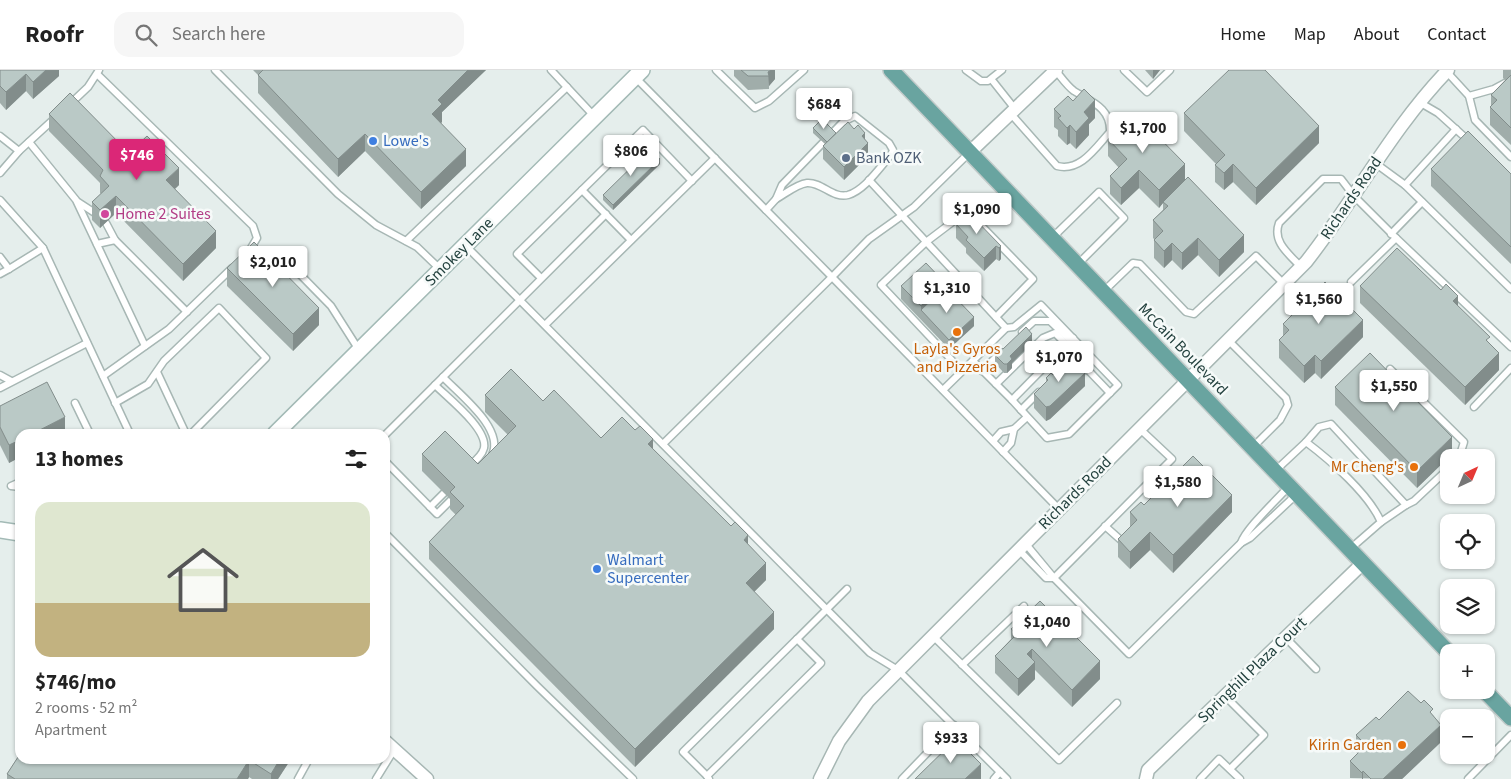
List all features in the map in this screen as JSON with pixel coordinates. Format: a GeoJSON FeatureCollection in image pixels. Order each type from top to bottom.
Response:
{"type":"FeatureCollection","features":[{"type":"Feature","properties":{"kind":"main road","name":"McCain Boulevard"},"geometry":{"type":"LineString","coordinates":[[891,70],[1440,644]]}},
{"type":"Feature","properties":{"kind":"main road"},"geometry":{"type":"LineString","coordinates":[[1493,699],[1511,718]]}},
{"type":"Feature","properties":{"kind":"street"},"geometry":{"type":"LineString","coordinates":[[970,152],[1056,70]]}},
{"type":"Feature","properties":{"kind":"street","name":"Richards Road"},"geometry":{"type":"LineString","coordinates":[[820,779],[849,726],[868,701],[1301,268],[1333,228],[1375,163],[1419,102],[1447,71]]}},
{"type":"Feature","properties":{"kind":"street","name":"Smokey Lane"},"geometry":{"type":"LineString","coordinates":[[285,429],[359,351],[639,73]]}},
{"type":"Feature","properties":{"kind":"street"},"geometry":{"type":"LineString","coordinates":[[0,530],[15,532]]}},
{"type":"Feature","properties":{"kind":"street","name":"Springhill Plaza Court"},"geometry":{"type":"LineString","coordinates":[[1146,779],[1148,770],[1362,564]]}},
{"type":"Feature","properties":{"kind":"street"},"geometry":{"type":"LineString","coordinates":[[390,745],[427,779]]}},
{"type":"Feature","properties":{"kind":"lane"},"geometry":{"type":"LineString","coordinates":[[215,70],[338,194],[376,225],[418,247],[441,270]]}},
{"type":"Feature","properties":{"kind":"lane"},"geometry":{"type":"LineString","coordinates":[[551,70],[595,117]]}},
{"type":"Feature","properties":{"kind":"lane"},"geometry":{"type":"LineString","coordinates":[[716,70],[756,108],[768,101],[804,70]]}},
{"type":"Feature","properties":{"kind":"lane"},"geometry":{"type":"LineString","coordinates":[[966,70],[981,81],[992,80],[1002,70]]}},
{"type":"Feature","properties":{"kind":"lane"},"geometry":{"type":"LineString","coordinates":[[992,80],[1013,112],[1057,166],[1066,168],[1076,165],[1086,158],[1110,132],[1110,123],[1107,114],[1094,101],[1073,90],[1056,70]]}},
{"type":"Feature","properties":{"kind":"lane"},"geometry":{"type":"LineString","coordinates":[[1124,70],[1147,92],[1170,70]]}},
{"type":"Feature","properties":{"kind":"lane"},"geometry":{"type":"LineString","coordinates":[[1447,71],[1469,96],[1475,120],[1511,156]]}},
{"type":"Feature","properties":{"kind":"lane"},"geometry":{"type":"LineString","coordinates":[[0,173],[19,151],[88,87],[98,73],[253,226],[257,238],[244,257]]}},
{"type":"Feature","properties":{"kind":"lane"},"geometry":{"type":"LineString","coordinates":[[639,73],[715,158],[1059,509]]}},
{"type":"Feature","properties":{"kind":"lane"},"geometry":{"type":"LineString","coordinates":[[1469,96],[1494,89],[1507,82]]}},
{"type":"Feature","properties":{"kind":"lane"},"geometry":{"type":"LineString","coordinates":[[406,241],[567,87]]}},
{"type":"Feature","properties":{"kind":"lane"},"geometry":{"type":"LineString","coordinates":[[1419,102],[1438,113],[1477,149]]}},
{"type":"Feature","properties":{"kind":"lane"},"geometry":{"type":"LineString","coordinates":[[766,210],[776,199],[782,185],[843,122],[855,116],[889,143],[893,150],[891,156],[869,180],[857,191],[846,196],[834,194],[818,184],[807,183],[776,199]]}},
{"type":"Feature","properties":{"kind":"lane"},"geometry":{"type":"LineString","coordinates":[[1405,185],[1456,129]]}},
{"type":"Feature","properties":{"kind":"lane"},"geometry":{"type":"LineString","coordinates":[[541,278],[517,254],[643,130],[692,181]]}},
{"type":"Feature","properties":{"kind":"lane"},"geometry":{"type":"LineString","coordinates":[[0,136],[19,151]]}},
{"type":"Feature","properties":{"kind":"lane"},"geometry":{"type":"LineString","coordinates":[[29,142],[76,200],[145,346]]}},
{"type":"Feature","properties":{"kind":"lane"},"geometry":{"type":"LineString","coordinates":[[663,444],[869,239],[914,207],[970,152]]}},
{"type":"Feature","properties":{"kind":"lane"},"geometry":{"type":"LineString","coordinates":[[545,325],[715,158]]}},
{"type":"Feature","properties":{"kind":"lane"},"geometry":{"type":"LineString","coordinates":[[1375,163],[1405,185],[1511,290]]}},
{"type":"Feature","properties":{"kind":"lane"},"geometry":{"type":"LineString","coordinates":[[1301,268],[1277,240],[1276,232],[1279,223],[1323,179],[1341,179],[1354,196],[1393,236],[1511,347]]}},
{"type":"Feature","properties":{"kind":"lane"},"geometry":{"type":"LineString","coordinates":[[869,180],[1006,328]]}},
{"type":"Feature","properties":{"kind":"lane"},"geometry":{"type":"LineString","coordinates":[[582,190],[631,240]]}},
{"type":"Feature","properties":{"kind":"lane"},"geometry":{"type":"LineString","coordinates":[[1052,238],[1099,192],[1124,218],[1077,265]]}},
{"type":"Feature","properties":{"kind":"lane"},"geometry":{"type":"LineString","coordinates":[[0,200],[43,248],[126,429]]}},
{"type":"Feature","properties":{"kind":"lane"},"geometry":{"type":"LineString","coordinates":[[76,200],[98,214]]}},
{"type":"Feature","properties":{"kind":"lane"},"geometry":{"type":"LineString","coordinates":[[1351,282],[1422,202]]}},
{"type":"Feature","properties":{"kind":"lane"},"geometry":{"type":"LineString","coordinates":[[962,372],[881,285],[926,242],[967,210],[1034,279],[996,317]]}},
{"type":"Feature","properties":{"kind":"lane"},"geometry":{"type":"LineString","coordinates":[[390,430],[606,214]]}},
{"type":"Feature","properties":{"kind":"lane"},"geometry":{"type":"LineString","coordinates":[[106,222],[115,240],[187,312]]}},
{"type":"Feature","properties":{"kind":"lane"},"geometry":{"type":"LineString","coordinates":[[96,244],[115,240]]}},
{"type":"Feature","properties":{"kind":"lane"},"geometry":{"type":"LineString","coordinates":[[465,245],[870,653],[898,670],[1007,779]]}},
{"type":"Feature","properties":{"kind":"lane"},"geometry":{"type":"LineString","coordinates":[[0,274],[43,248]]}},
{"type":"Feature","properties":{"kind":"lane"},"geometry":{"type":"LineString","coordinates":[[279,253],[331,306],[359,351]]}},
{"type":"Feature","properties":{"kind":"lane"},"geometry":{"type":"LineString","coordinates":[[1103,292],[1134,263],[1140,264],[1186,312],[1194,314],[1256,256],[1284,284]]}},
{"type":"Feature","properties":{"kind":"lane"},"geometry":{"type":"LineString","coordinates":[[0,257],[10,269]]}},
{"type":"Feature","properties":{"kind":"lane"},"geometry":{"type":"LineString","coordinates":[[103,376],[169,329],[237,264]]}},
{"type":"Feature","properties":{"kind":"lane"},"geometry":{"type":"LineString","coordinates":[[943,390],[1006,328],[1014,327],[1041,305],[1070,341]]}},
{"type":"Feature","properties":{"kind":"lane"},"geometry":{"type":"LineString","coordinates":[[115,403],[148,384],[164,361],[219,308],[266,358],[196,429]]}},
{"type":"Feature","properties":{"kind":"lane"},"geometry":{"type":"LineString","coordinates":[[973,361],[1048,438],[1069,434],[1118,385],[1050,321],[1034,321],[1015,339]]}},
{"type":"Feature","properties":{"kind":"lane"},"geometry":{"type":"LineString","coordinates":[[996,384],[1043,338],[1055,333],[1070,341]]}},
{"type":"Feature","properties":{"kind":"lane"},"geometry":{"type":"LineString","coordinates":[[1228,340],[1286,398],[1288,405],[1280,420],[1252,447]]}},
{"type":"Feature","properties":{"kind":"lane"},"geometry":{"type":"LineString","coordinates":[[1012,400],[1070,341]]}},
{"type":"Feature","properties":{"kind":"lane"},"geometry":{"type":"LineString","coordinates":[[0,388],[88,343]]}},
{"type":"Feature","properties":{"kind":"lane"},"geometry":{"type":"LineString","coordinates":[[982,370],[1008,346]]}},
{"type":"Feature","properties":{"kind":"lane"},"geometry":{"type":"LineString","coordinates":[[1069,366],[1078,366],[1089,371],[1110,393]]}},
{"type":"Feature","properties":{"kind":"lane"},"geometry":{"type":"LineString","coordinates":[[1474,407],[1511,368]]}},
{"type":"Feature","properties":{"kind":"lane"},"geometry":{"type":"LineString","coordinates":[[1390,369],[1464,442],[1462,449]]}},
{"type":"Feature","properties":{"kind":"lane"},"geometry":{"type":"LineString","coordinates":[[157,372],[184,429]]}},
{"type":"Feature","properties":{"kind":"lane"},"geometry":{"type":"LineString","coordinates":[[0,375],[11,381]]}},
{"type":"Feature","properties":{"kind":"lane"},"geometry":{"type":"LineString","coordinates":[[443,377],[489,425],[494,436],[495,449],[489,460]]}},
{"type":"Feature","properties":{"kind":"lane"},"geometry":{"type":"LineString","coordinates":[[435,385],[481,431],[484,440],[481,454],[466,470]]}},
{"type":"Feature","properties":{"kind":"lane"},"geometry":{"type":"LineString","coordinates":[[1021,410],[1042,390]]}},
{"type":"Feature","properties":{"kind":"lane"},"geometry":{"type":"LineString","coordinates":[[76,403],[88,429]]}},
{"type":"Feature","properties":{"kind":"lane"},"geometry":{"type":"LineString","coordinates":[[993,441],[1001,432],[1014,429],[1027,416]]}},
{"type":"Feature","properties":{"kind":"lane"},"geometry":{"type":"LineString","coordinates":[[1275,471],[1319,427],[1331,424],[1406,506]]}},
{"type":"Feature","properties":{"kind":"lane"},"geometry":{"type":"LineString","coordinates":[[1003,452],[1011,443],[1014,429]]}},
{"type":"Feature","properties":{"kind":"lane"},"geometry":{"type":"LineString","coordinates":[[1054,578],[1172,459],[1140,429]]}},
{"type":"Feature","properties":{"kind":"lane"},"geometry":{"type":"LineString","coordinates":[[1306,442],[1353,485],[1377,512],[1381,522]]}},
{"type":"Feature","properties":{"kind":"lane"},"geometry":{"type":"LineString","coordinates":[[390,466],[437,514],[451,500]]}},
{"type":"Feature","properties":{"kind":"lane"},"geometry":{"type":"LineString","coordinates":[[1349,550],[1381,522],[1414,501],[1440,476]]}},
{"type":"Feature","properties":{"kind":"lane"},"geometry":{"type":"LineString","coordinates":[[1241,543],[1244,533],[1269,509],[1293,490]]}},
{"type":"Feature","properties":{"kind":"lane"},"geometry":{"type":"LineString","coordinates":[[1022,546],[1130,654],[1241,543],[1250,538],[1293,490]]}},
{"type":"Feature","properties":{"kind":"lane"},"geometry":{"type":"LineString","coordinates":[[430,507],[444,493]]}},
{"type":"Feature","properties":{"kind":"lane"},"geometry":{"type":"LineString","coordinates":[[1106,526],[1123,542]]}},
{"type":"Feature","properties":{"kind":"lane"},"geometry":{"type":"LineString","coordinates":[[390,538],[537,686],[633,779]]}},
{"type":"Feature","properties":{"kind":"lane"},"geometry":{"type":"LineString","coordinates":[[797,639],[821,663],[708,778],[683,752],[846,589]]}},
{"type":"Feature","properties":{"kind":"lane"},"geometry":{"type":"LineString","coordinates":[[962,665],[1024,606]]}},
{"type":"Feature","properties":{"kind":"lane"},"geometry":{"type":"LineString","coordinates":[[932,635],[1059,760],[1117,703]]}},
{"type":"Feature","properties":{"kind":"lane"},"geometry":{"type":"LineString","coordinates":[[1286,638],[1316,669]]}},
{"type":"Feature","properties":{"kind":"lane"},"geometry":{"type":"LineString","coordinates":[[1225,696],[1264,735],[1230,769]]}},
{"type":"Feature","properties":{"kind":"lane"},"geometry":{"type":"LineString","coordinates":[[902,779],[954,725]]}},
{"type":"Feature","properties":{"kind":"lane"},"geometry":{"type":"LineString","coordinates":[[1468,779],[1511,734]]}},
{"type":"Feature","properties":{"kind":"lane"},"geometry":{"type":"LineString","coordinates":[[1200,779],[1219,759],[1240,779]]}},
{"type":"Feature","properties":{"kind":"lane"},"geometry":{"type":"LineString","coordinates":[[298,779],[306,764]]}},
{"type":"Feature","properties":{"kind":"lane"},"geometry":{"type":"LineString","coordinates":[[376,779],[382,764]]}},
{"type":"Feature","properties":{"kind":"lane"},"geometry":{"type":"LineString","coordinates":[[994,779],[1000,772]]}},
{"type":"Feature","properties":{"kind":"building"},"geometry":{"type":"Polygon","coordinates":[[[0,70],[46,70],[33,82],[26,74],[6,92],[0,86],[0,70]]]}},
{"type":"Feature","properties":{"kind":"building","name":"Lowe's"},"geometry":{"type":"Polygon","coordinates":[[[263,70],[468,70],[438,100],[442,104],[432,114],[466,149],[421,192],[365,134],[338,159],[258,75],[263,70]]]}},
{"type":"Feature","properties":{"kind":"building"},"geometry":{"type":"Polygon","coordinates":[[[741,70],[771,70],[768,72],[769,76],[748,76],[741,70]]]}},
{"type":"Feature","properties":{"kind":"building"},"geometry":{"type":"Polygon","coordinates":[[[1229,70],[1265,70],[1319,126],[1256,188],[1233,164],[1224,173],[1215,165],[1225,155],[1184,113],[1229,70]]]}},
{"type":"Feature","properties":{"kind":"building"},"geometry":{"type":"Polygon","coordinates":[[[1511,75],[1511,128],[1490,107],[1497,100],[1491,95],[1511,75]]]}},
{"type":"Feature","properties":{"kind":"building"},"geometry":{"type":"Polygon","coordinates":[[[1084,89],[1095,100],[1084,112],[1089,118],[1076,132],[1070,125],[1067,128],[1058,118],[1061,116],[1054,109],[1068,96],[1073,101],[1084,89]]]}},
{"type":"Feature","properties":{"kind":"building"},"geometry":{"type":"Polygon","coordinates":[[[70,93],[129,153],[147,136],[179,168],[166,180],[216,231],[183,264],[116,196],[100,210],[92,202],[109,186],[100,176],[103,170],[49,114],[70,93]]]}},
{"type":"Feature","properties":{"kind":"building"},"geometry":{"type":"Polygon","coordinates":[[[1134,112],[1185,164],[1159,190],[1139,170],[1121,188],[1110,176],[1127,159],[1108,139],[1134,112]]]}},
{"type":"Feature","properties":{"kind":"building"},"geometry":{"type":"Polygon","coordinates":[[[822,119],[836,133],[827,142],[813,128],[822,119]]]}},
{"type":"Feature","properties":{"kind":"building"},"geometry":{"type":"Polygon","coordinates":[[[848,122],[854,129],[858,125],[865,133],[862,136],[868,143],[844,167],[823,146],[848,122]]]}},
{"type":"Feature","properties":{"kind":"building"},"geometry":{"type":"Polygon","coordinates":[[[1468,131],[1511,174],[1511,247],[1431,169],[1468,131]]]}},
{"type":"Feature","properties":{"kind":"building"},"geometry":{"type":"Polygon","coordinates":[[[650,149],[660,159],[613,205],[603,195],[650,149]]]}},
{"type":"Feature","properties":{"kind":"building"},"geometry":{"type":"Polygon","coordinates":[[[1188,177],[1244,235],[1219,260],[1198,238],[1182,253],[1172,243],[1164,251],[1154,240],[1163,231],[1153,220],[1168,206],[1163,202],[1188,177]]]}},
{"type":"Feature","properties":{"kind":"building"},"geometry":{"type":"Polygon","coordinates":[[[968,212],[1001,246],[999,248],[996,246],[984,258],[966,240],[968,237],[956,224],[968,212]]]}},
{"type":"Feature","properties":{"kind":"building"},"geometry":{"type":"Polygon","coordinates":[[[254,242],[319,308],[293,334],[227,268],[254,242]]]}},
{"type":"Feature","properties":{"kind":"building"},"geometry":{"type":"Polygon","coordinates":[[[1397,248],[1441,290],[1446,284],[1458,296],[1453,301],[1490,337],[1486,340],[1499,353],[1465,387],[1360,286],[1397,248]]]}},
{"type":"Feature","properties":{"kind":"building"},"geometry":{"type":"Polygon","coordinates":[[[926,263],[945,283],[921,306],[901,286],[926,263]]]}},
{"type":"Feature","properties":{"kind":"building"},"geometry":{"type":"Polygon","coordinates":[[[1325,282],[1363,320],[1321,361],[1315,355],[1304,366],[1279,340],[1289,330],[1283,324],[1325,282]]]}},
{"type":"Feature","properties":{"kind":"building"},"geometry":{"type":"Polygon","coordinates":[[[945,287],[974,317],[949,340],[921,310],[945,287]]]}},
{"type":"Feature","properties":{"kind":"building"},"geometry":{"type":"Polygon","coordinates":[[[1026,327],[1032,334],[1010,356],[1012,359],[1007,364],[1004,364],[995,355],[1000,347],[1003,349],[1026,327]]]}},
{"type":"Feature","properties":{"kind":"building"},"geometry":{"type":"Polygon","coordinates":[[[1370,353],[1452,437],[1417,471],[1335,387],[1370,353]]]}},
{"type":"Feature","properties":{"kind":"building"},"geometry":{"type":"Polygon","coordinates":[[[1071,358],[1082,367],[1081,369],[1085,373],[1050,406],[1046,407],[1034,394],[1048,380],[1046,378],[1051,373],[1053,375],[1071,358]]]}},
{"type":"Feature","properties":{"kind":"building","name":"Walmart Supercenter"},"geometry":{"type":"Polygon","coordinates":[[[511,369],[543,401],[554,390],[601,438],[622,417],[635,430],[640,426],[653,439],[648,444],[731,526],[735,522],[748,535],[744,540],[766,563],[746,583],[774,612],[635,749],[429,542],[464,506],[450,492],[455,487],[422,454],[445,431],[478,464],[516,426],[485,395],[511,369]]]}},
{"type":"Feature","properties":{"kind":"building"},"geometry":{"type":"Polygon","coordinates":[[[47,382],[65,417],[42,429],[15,429],[15,442],[9,445],[0,427],[0,406],[47,382]]]}},
{"type":"Feature","properties":{"kind":"building"},"geometry":{"type":"Polygon","coordinates":[[[1193,456],[1232,495],[1173,555],[1150,532],[1130,552],[1118,539],[1137,520],[1130,512],[1141,502],[1144,505],[1193,456]]]}},
{"type":"Feature","properties":{"kind":"building"},"geometry":{"type":"Polygon","coordinates":[[[1040,601],[1100,661],[1072,690],[1032,649],[1027,654],[1035,662],[1018,679],[995,656],[1017,634],[1011,629],[1040,601]]]}},
{"type":"Feature","properties":{"kind":"building","name":"Kirin Garden"},"geometry":{"type":"Polygon","coordinates":[[[1408,691],[1421,703],[1424,700],[1433,709],[1430,712],[1440,726],[1383,779],[1371,779],[1350,761],[1366,745],[1356,735],[1376,717],[1379,720],[1408,691]]]}},
{"type":"Feature","properties":{"kind":"building"},"geometry":{"type":"Polygon","coordinates":[[[956,739],[981,764],[965,779],[915,779],[956,739]]]}},
{"type":"Feature","properties":{"kind":"building"},"geometry":{"type":"Polygon","coordinates":[[[15,762],[15,764],[246,764],[237,779],[15,779],[7,774],[15,762]]]}},
{"type":"Feature","properties":{"kind":"building"},"geometry":{"type":"Polygon","coordinates":[[[255,764],[277,764],[271,774],[255,764]]]}},
{"type":"Feature","properties":{"kind":"place","name":"Lowe's"},"geometry":{"type":"Point","coordinates":[373,141]}},
{"type":"Feature","properties":{"kind":"place","name":"Bank OZK"},"geometry":{"type":"Point","coordinates":[846,158]}},
{"type":"Feature","properties":{"kind":"place","name":"Home 2 Suites"},"geometry":{"type":"Point","coordinates":[105,214]}},
{"type":"Feature","properties":{"kind":"place","name":"Layla's Gyros and Pizzeria"},"geometry":{"type":"Point","coordinates":[957,332]}},
{"type":"Feature","properties":{"kind":"place","name":"Mr Cheng's"},"geometry":{"type":"Point","coordinates":[1414,467]}},
{"type":"Feature","properties":{"kind":"place","name":"Walmart Supercenter"},"geometry":{"type":"Point","coordinates":[597,569]}},
{"type":"Feature","properties":{"kind":"place","name":"Kirin Garden"},"geometry":{"type":"Point","coordinates":[1402,745]}}]}
